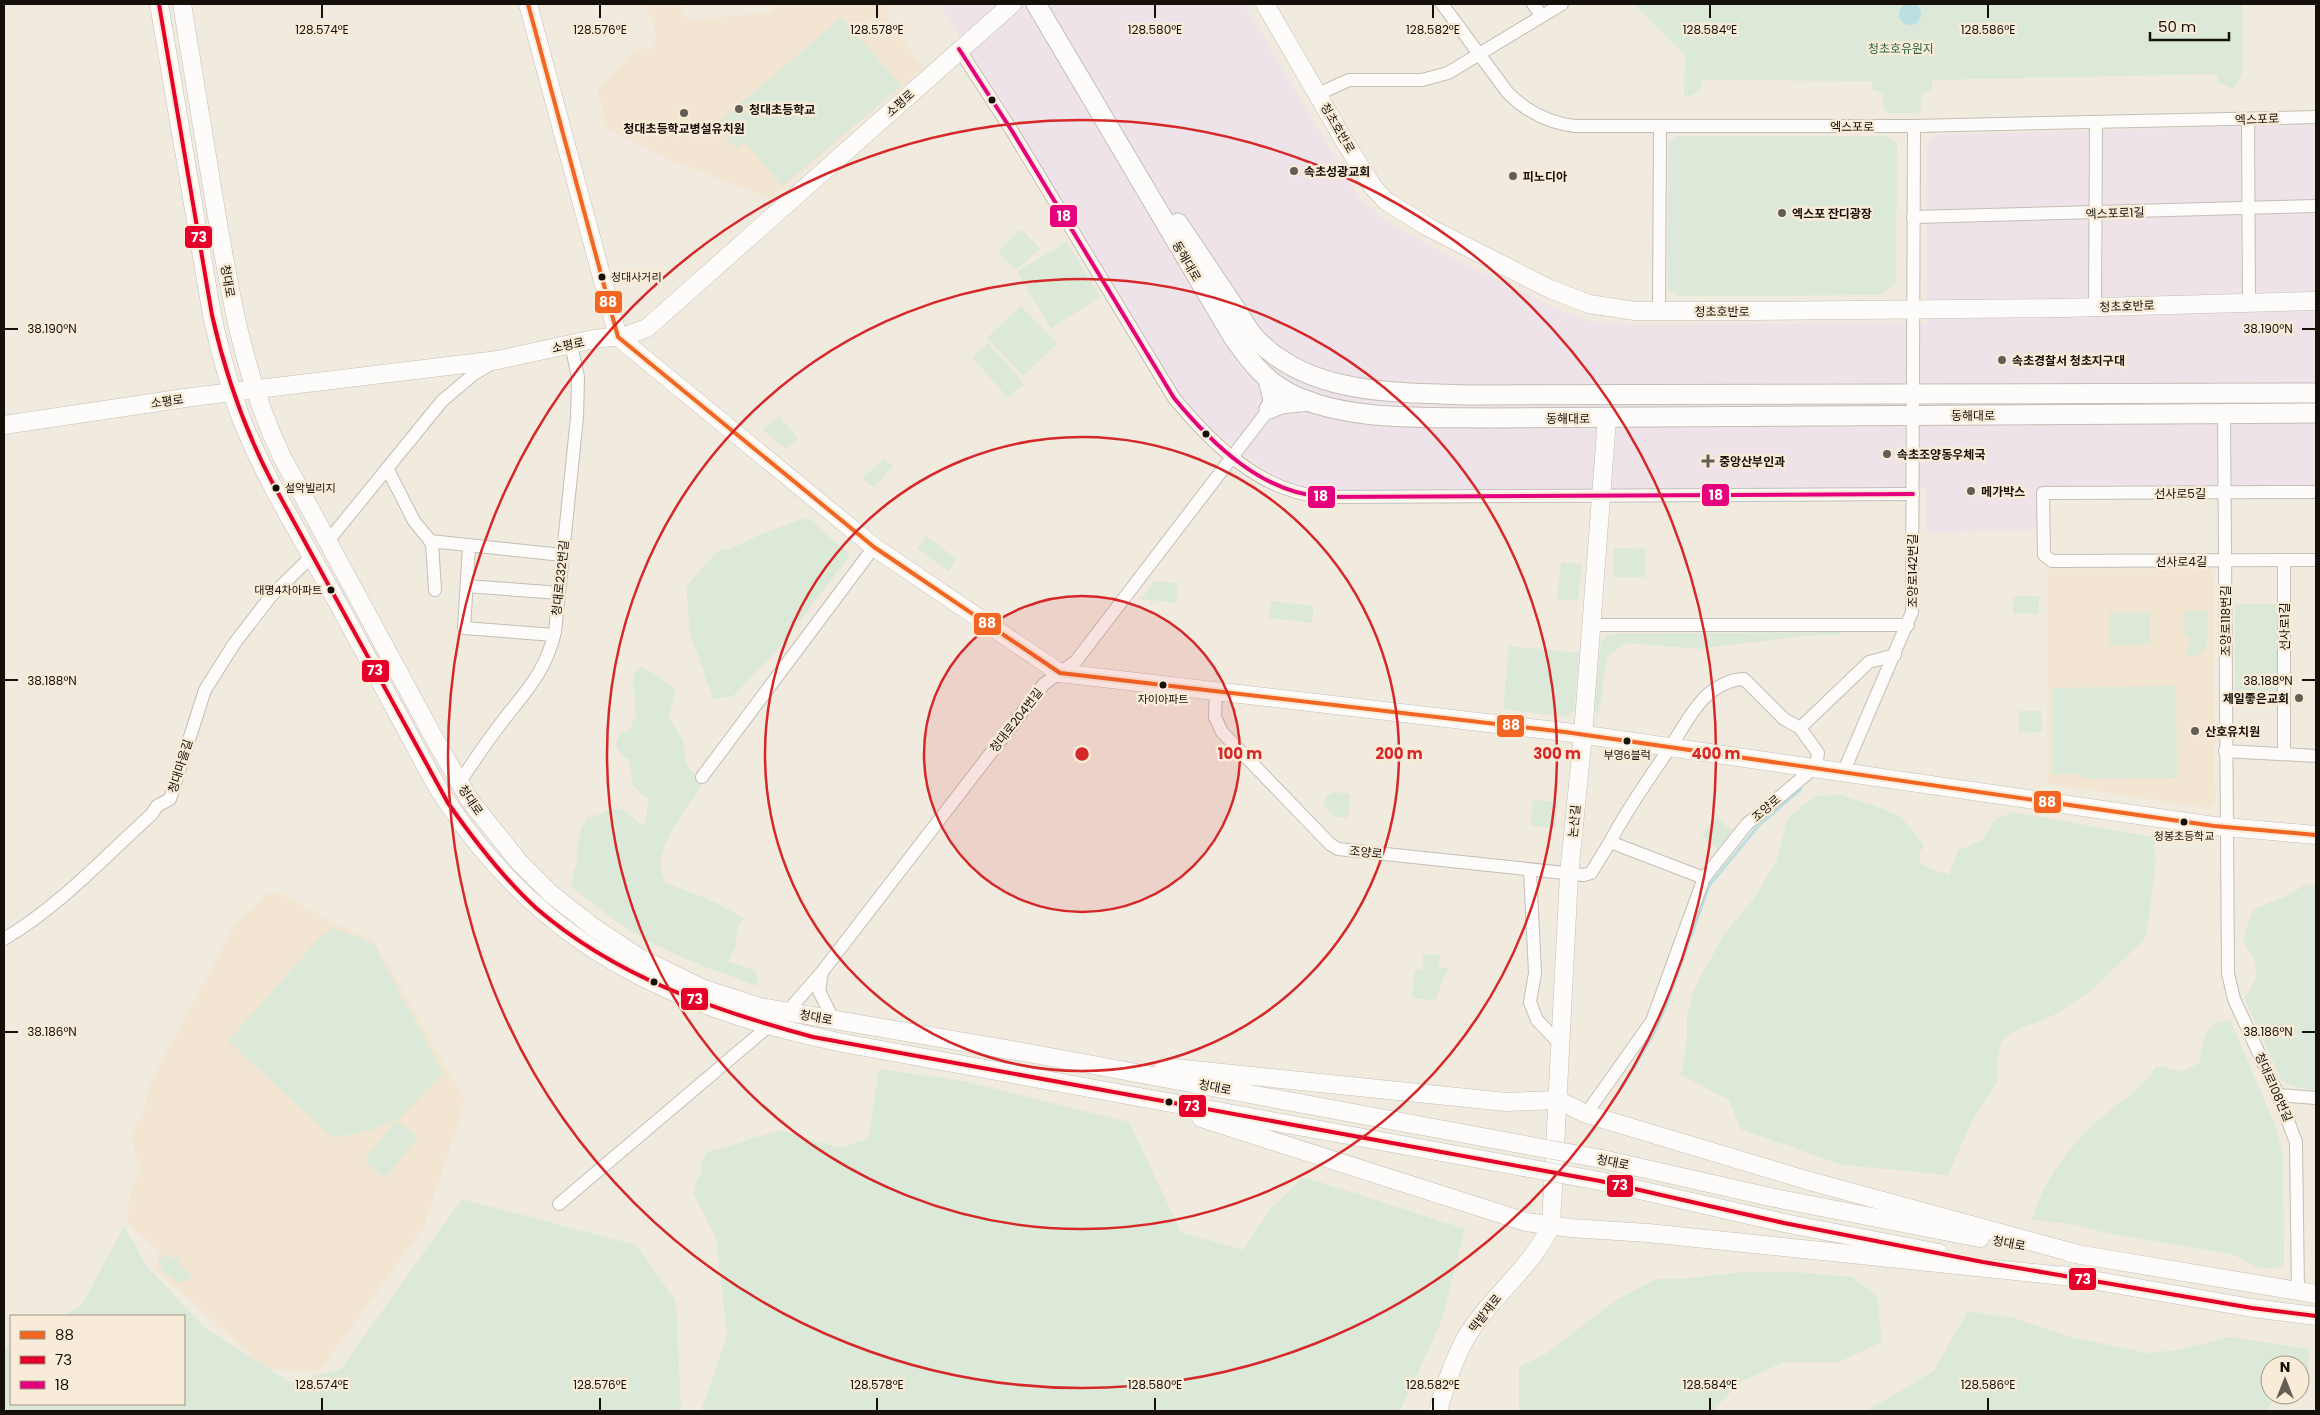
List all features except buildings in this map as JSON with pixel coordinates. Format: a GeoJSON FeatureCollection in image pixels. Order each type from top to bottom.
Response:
{"type":"FeatureCollection","features":[{"type":"Feature","properties":{"kind":"main road","name":"동해대로"},"geometry":{"type":"LineString","coordinates":[[1036,4],[1232,337],[1262,373],[1280,388],[1314,401],[1358,413],[1388,416],[1607,418],[2316,413]]}},
{"type":"Feature","properties":{"kind":"main road","name":"동해대로"},"geometry":{"type":"LineString","coordinates":[[1050,4],[1178,222],[1256,339],[1280,359],[1308,374],[1335,384],[1369,390],[1469,395],[2316,393]]}},
{"type":"Feature","properties":{"kind":"main road"},"geometry":{"type":"LineString","coordinates":[[1269,410],[1281,404],[1314,401]]}},
{"type":"Feature","properties":{"kind":"street","name":"청대로"},"geometry":{"type":"LineString","coordinates":[[159,4],[210,306],[232,392],[257,453],[448,803],[483,851],[509,881],[536,907],[582,942],[658,985],[718,1010],[770,1026],[843,1043],[1523,1167],[1835,1233],[2073,1277],[2278,1312],[2316,1316]]}},
{"type":"Feature","properties":{"kind":"street","name":"청대로"},"geometry":{"type":"LineString","coordinates":[[182,4],[232,303],[253,390],[282,457],[459,783],[479,813],[519,862],[552,894],[592,927],[638,957],[677,978],[745,1002],[787,1012],[1034,1054],[1602,1159],[1871,1217],[2081,1255],[2316,1294]]}},
{"type":"Feature","properties":{"kind":"street"},"geometry":{"type":"LineString","coordinates":[[528,4],[618,337],[874,547],[1060,673],[1583,735],[2226,828],[2316,835]]}},
{"type":"Feature","properties":{"kind":"street","name":"소평로"},"geometry":{"type":"LineString","coordinates":[[4,425],[232,392],[498,360],[572,344],[638,333],[651,324],[1012,4]]}},
{"type":"Feature","properties":{"kind":"street","name":"청초호반로"},"geometry":{"type":"LineString","coordinates":[[1265,4],[1373,187],[1400,212],[1568,297],[1611,309],[1659,311],[1912,310],[2316,301]]}},
{"type":"Feature","properties":{"kind":"street","name":"엑스포로"},"geometry":{"type":"LineString","coordinates":[[1442,4],[1513,98],[1528,110],[1546,119],[1575,126],[1914,126],[2316,117]]}},
{"type":"Feature","properties":{"kind":"street"},"geometry":{"type":"LineString","coordinates":[[1533,4],[1542,16]]}},
{"type":"Feature","properties":{"kind":"street"},"geometry":{"type":"LineString","coordinates":[[1318,94],[1349,80],[1411,81],[1435,78],[1448,73],[1562,4]]}},
{"type":"Feature","properties":{"kind":"street"},"geometry":{"type":"LineString","coordinates":[[959,49],[1016,137],[1169,391],[1190,418],[1233,457],[1269,483],[1308,496],[1913,494]]}},
{"type":"Feature","properties":{"kind":"street"},"geometry":{"type":"LineString","coordinates":[[2248,119],[2250,208],[2249,303]]}},
{"type":"Feature","properties":{"kind":"street"},"geometry":{"type":"LineString","coordinates":[[2095,307],[2096,123]]}},
{"type":"Feature","properties":{"kind":"street","name":"조양로142번길"},"geometry":{"type":"LineString","coordinates":[[1843,773],[1908,625],[1912,607],[1914,126]]}},
{"type":"Feature","properties":{"kind":"street"},"geometry":{"type":"LineString","coordinates":[[1659,311],[1660,127]]}},
{"type":"Feature","properties":{"kind":"street","name":"엑스포로1길"},"geometry":{"type":"LineString","coordinates":[[1913,217],[2316,206]]}},
{"type":"Feature","properties":{"kind":"street","name":"청대로232번길"},"geometry":{"type":"LineString","coordinates":[[459,783],[498,726],[538,678],[549,653],[554,635],[577,417],[578,377],[572,344]]}},
{"type":"Feature","properties":{"kind":"street"},"geometry":{"type":"LineString","coordinates":[[313,555],[328,541],[442,401],[474,374],[498,360]]}},
{"type":"Feature","properties":{"kind":"street"},"geometry":{"type":"LineString","coordinates":[[1262,373],[1269,398],[1269,410]]}},
{"type":"Feature","properties":{"kind":"street","name":"청대로204번길"},"geometry":{"type":"LineString","coordinates":[[787,1012],[822,972],[1044,684],[1078,658],[1269,410]]}},
{"type":"Feature","properties":{"kind":"street","name":"조양로118번길"},"geometry":{"type":"LineString","coordinates":[[2224,414],[2226,828]]}},
{"type":"Feature","properties":{"kind":"street","name":"논산길"},"geometry":{"type":"LineString","coordinates":[[1551,1225],[1569,875],[1583,735],[1607,418]]}},
{"type":"Feature","properties":{"kind":"street"},"geometry":{"type":"LineString","coordinates":[[387,468],[414,521],[430,541],[435,590]]}},
{"type":"Feature","properties":{"kind":"street","name":"선사로5길"},"geometry":{"type":"LineString","coordinates":[[2047,559],[2044,549],[2043,493],[2316,492]]}},
{"type":"Feature","properties":{"kind":"street"},"geometry":{"type":"LineString","coordinates":[[430,541],[562,555]]}},
{"type":"Feature","properties":{"kind":"street"},"geometry":{"type":"LineString","coordinates":[[469,546],[464,628],[554,635]]}},
{"type":"Feature","properties":{"kind":"street"},"geometry":{"type":"LineString","coordinates":[[702,777],[874,547]]}},
{"type":"Feature","properties":{"kind":"street","name":"청대마을길"},"geometry":{"type":"LineString","coordinates":[[4,939],[73,888],[152,814],[157,806],[170,799],[205,690],[234,644],[271,596],[313,555]]}},
{"type":"Feature","properties":{"kind":"street","name":"선사로4길"},"geometry":{"type":"LineString","coordinates":[[2047,559],[2058,562],[2316,560]]}},
{"type":"Feature","properties":{"kind":"street","name":"선사로1길"},"geometry":{"type":"LineString","coordinates":[[2284,560],[2284,754]]}},
{"type":"Feature","properties":{"kind":"street"},"geometry":{"type":"LineString","coordinates":[[466,586],[558,593]]}},
{"type":"Feature","properties":{"kind":"street"},"geometry":{"type":"LineString","coordinates":[[1591,624],[1908,625]]}},
{"type":"Feature","properties":{"kind":"street"},"geometry":{"type":"LineString","coordinates":[[1800,728],[1869,662],[1895,655]]}},
{"type":"Feature","properties":{"kind":"street"},"geometry":{"type":"LineString","coordinates":[[1704,878],[1610,842],[1632,801],[1671,747],[1687,719],[1705,697],[1732,679],[1744,679],[1784,719],[1800,728],[1818,752],[1815,769]]}},
{"type":"Feature","properties":{"kind":"street","name":"조양로"},"geometry":{"type":"LineString","coordinates":[[1216,691],[1215,717],[1222,732],[1334,847],[1343,850],[1569,875],[1590,874],[1610,842]]}},
{"type":"Feature","properties":{"kind":"street"},"geometry":{"type":"LineString","coordinates":[[2225,751],[2316,756]]}},
{"type":"Feature","properties":{"kind":"street","name":"조양로"},"geometry":{"type":"LineString","coordinates":[[1586,1114],[1652,1021],[1704,878],[1747,824],[1815,769]]}},
{"type":"Feature","properties":{"kind":"street","name":"청대로108번길"},"geometry":{"type":"LineString","coordinates":[[2226,828],[2229,982],[2240,1014],[2290,1122],[2297,1148],[2298,1292]]}},
{"type":"Feature","properties":{"kind":"street"},"geometry":{"type":"LineString","coordinates":[[1530,870],[1535,972],[1531,1006],[1537,1020],[1561,1045]]}},
{"type":"Feature","properties":{"kind":"street"},"geometry":{"type":"LineString","coordinates":[[582,942],[592,927]]}},
{"type":"Feature","properties":{"kind":"street"},"geometry":{"type":"LineString","coordinates":[[822,972],[819,991],[834,1020]]}},
{"type":"Feature","properties":{"kind":"street"},"geometry":{"type":"LineString","coordinates":[[559,1204],[787,1012]]}},
{"type":"Feature","properties":{"kind":"street"},"geometry":{"type":"LineString","coordinates":[[1034,1054],[1506,1102],[1558,1100],[1586,1114],[1806,1180],[2081,1255]]}},
{"type":"Feature","properties":{"kind":"street"},"geometry":{"type":"LineString","coordinates":[[1033,1077],[1220,1123],[1526,1222],[2073,1277]]}},
{"type":"Feature","properties":{"kind":"street"},"geometry":{"type":"LineString","coordinates":[[2278,1095],[2316,1098]]}},
{"type":"Feature","properties":{"kind":"street","name":"떡밭재로"},"geometry":{"type":"LineString","coordinates":[[1438,1411],[1445,1388],[1467,1336],[1536,1252],[1551,1225]]}},
{"type":"Feature","properties":{"kind":"street"},"geometry":{"type":"LineString","coordinates":[[2278,1312],[2316,1322]]}},
{"type":"Feature","properties":{"kind":"shaded area","name":"청대초등학교"},"geometry":{"type":"Polygon","coordinates":[[[644,4],[678,4],[688,20],[771,12],[774,4],[888,4],[887,20],[924,68],[771,199],[668,159],[605,127],[598,91],[633,51],[651,48],[656,41],[654,23],[644,4]]]}},
{"type":"Feature","properties":{"kind":"shaded area"},"geometry":{"type":"Polygon","coordinates":[[[939,4],[1244,4],[1360,199],[1387,222],[1448,256],[1558,310],[1593,322],[1632,325],[1927,323],[1927,145],[1937,135],[2316,124],[2316,485],[2038,488],[2037,526],[2030,531],[1926,532],[1926,488],[1324,491],[1310,490],[1282,481],[1246,456],[1197,417],[1169,381],[1110,279],[939,4]]]}},
{"type":"Feature","properties":{"kind":"shaded area","name":"청봉초등학교"},"geometry":{"type":"Polygon","coordinates":[[[2208,568],[2214,571],[2215,803],[2210,808],[2047,784],[2047,569],[2208,568]]]}},
{"type":"Feature","properties":{"kind":"shaded area"},"geometry":{"type":"Polygon","coordinates":[[[268,893],[280,893],[335,924],[375,942],[465,1101],[424,1227],[320,1371],[266,1369],[155,1269],[158,1251],[127,1223],[130,1192],[141,1172],[131,1136],[145,1108],[149,1085],[234,926],[268,893]]]}},
{"type":"Feature","properties":{"kind":"green space","name":"청초호유원지"},"geometry":{"type":"Polygon","coordinates":[[[1634,4],[2242,4],[2242,75],[2234,89],[2218,82],[2218,74],[1932,80],[1932,89],[1922,94],[1921,108],[1917,113],[1888,113],[1884,108],[1883,94],[1872,89],[1872,81],[1701,80],[1701,89],[1689,96],[1684,96],[1685,55],[1634,4]]]}},
{"type":"Feature","properties":{"kind":"green space"},"geometry":{"type":"Polygon","coordinates":[[[842,17],[901,86],[782,186],[745,142],[736,149],[716,124],[842,17]]]}},
{"type":"Feature","properties":{"kind":"green space","name":"엑스포 잔디광장"},"geometry":{"type":"Polygon","coordinates":[[[1678,136],[1888,136],[1897,144],[1896,281],[1882,295],[1679,296],[1668,289],[1668,144],[1678,136]]]}},
{"type":"Feature","properties":{"kind":"green space"},"geometry":{"type":"Polygon","coordinates":[[[1021,229],[1040,249],[1016,270],[998,252],[1021,229]]]}},
{"type":"Feature","properties":{"kind":"green space"},"geometry":{"type":"Polygon","coordinates":[[[1067,242],[1100,297],[1051,328],[1017,272],[1067,242]]]}},
{"type":"Feature","properties":{"kind":"green space"},"geometry":{"type":"Polygon","coordinates":[[[1021,306],[1057,344],[1023,376],[987,338],[1021,306]]]}},
{"type":"Feature","properties":{"kind":"green space"},"geometry":{"type":"Polygon","coordinates":[[[988,343],[1024,384],[1008,398],[972,357],[988,343]]]}},
{"type":"Feature","properties":{"kind":"green space"},"geometry":{"type":"Polygon","coordinates":[[[779,416],[798,439],[786,449],[763,430],[779,416]]]}},
{"type":"Feature","properties":{"kind":"green space"},"geometry":{"type":"Polygon","coordinates":[[[884,459],[893,466],[874,488],[862,478],[884,459]]]}},
{"type":"Feature","properties":{"kind":"green space"},"geometry":{"type":"Polygon","coordinates":[[[807,517],[850,555],[774,654],[733,696],[713,699],[690,633],[686,586],[719,550],[728,550],[764,533],[807,517]]]}},
{"type":"Feature","properties":{"kind":"green space"},"geometry":{"type":"Polygon","coordinates":[[[926,536],[957,559],[948,571],[917,548],[926,536]]]}},
{"type":"Feature","properties":{"kind":"green space"},"geometry":{"type":"Polygon","coordinates":[[[1614,548],[1646,549],[1645,577],[1613,577],[1614,548]]]}},
{"type":"Feature","properties":{"kind":"green space"},"geometry":{"type":"Polygon","coordinates":[[[1561,562],[1582,564],[1578,601],[1557,599],[1561,562]]]}},
{"type":"Feature","properties":{"kind":"green space"},"geometry":{"type":"Polygon","coordinates":[[[1155,581],[1178,583],[1176,603],[1141,599],[1155,581]]]}},
{"type":"Feature","properties":{"kind":"green space"},"geometry":{"type":"Polygon","coordinates":[[[2013,596],[2039,596],[2039,614],[2013,614],[2013,596]]]}},
{"type":"Feature","properties":{"kind":"green space"},"geometry":{"type":"Polygon","coordinates":[[[1271,601],[1314,606],[1312,623],[1269,618],[1271,601]]]}},
{"type":"Feature","properties":{"kind":"green space"},"geometry":{"type":"Polygon","coordinates":[[[2235,604],[2278,604],[2278,703],[2235,703],[2235,604]]]}},
{"type":"Feature","properties":{"kind":"green space"},"geometry":{"type":"Polygon","coordinates":[[[2183,611],[2207,611],[2207,646],[2198,655],[2187,656],[2190,635],[2183,635],[2183,611]]]}},
{"type":"Feature","properties":{"kind":"green space"},"geometry":{"type":"Polygon","coordinates":[[[2109,612],[2150,612],[2150,644],[2109,645],[2109,612]]]}},
{"type":"Feature","properties":{"kind":"green space"},"geometry":{"type":"Polygon","coordinates":[[[1840,632],[1839,635],[1814,635],[1698,649],[1626,643],[1607,657],[1599,714],[1594,711],[1601,641],[1609,634],[1840,632]]]}},
{"type":"Feature","properties":{"kind":"green space"},"geometry":{"type":"Polygon","coordinates":[[[1509,646],[1579,653],[1574,712],[1567,717],[1503,709],[1509,646]]]}},
{"type":"Feature","properties":{"kind":"green space"},"geometry":{"type":"Polygon","coordinates":[[[642,667],[668,683],[675,691],[669,718],[684,742],[685,763],[703,783],[671,833],[662,854],[660,864],[662,873],[666,883],[717,903],[745,919],[737,926],[735,940],[737,945],[728,961],[755,971],[759,986],[703,966],[633,932],[571,886],[574,870],[577,866],[577,847],[587,818],[620,809],[641,825],[646,823],[648,799],[633,786],[629,759],[621,755],[616,744],[622,731],[628,732],[636,716],[633,678],[636,670],[642,667]]]}},
{"type":"Feature","properties":{"kind":"green space"},"geometry":{"type":"Polygon","coordinates":[[[2176,686],[2177,778],[2084,779],[2083,774],[2052,774],[2052,688],[2176,686]]]}},
{"type":"Feature","properties":{"kind":"green space"},"geometry":{"type":"Polygon","coordinates":[[[2019,711],[2041,711],[2042,732],[2019,733],[2019,711]]]}},
{"type":"Feature","properties":{"kind":"green space"},"geometry":{"type":"Polygon","coordinates":[[[1335,792],[1350,794],[1348,818],[1335,817],[1323,804],[1326,796],[1335,792]]]}},
{"type":"Feature","properties":{"kind":"green space"},"geometry":{"type":"Polygon","coordinates":[[[1841,795],[1873,805],[1902,818],[1924,845],[1918,856],[1923,866],[1949,875],[1958,850],[1981,841],[1996,819],[2013,812],[2153,837],[2156,857],[2145,939],[2087,994],[2054,1015],[2012,1032],[2001,1042],[1997,1057],[1997,1082],[1973,1119],[1948,1175],[1843,1165],[1740,1129],[1730,1101],[1681,1075],[1687,1039],[1687,1019],[1693,991],[1723,936],[1755,897],[1776,862],[1788,818],[1815,796],[1841,795]]]}},
{"type":"Feature","properties":{"kind":"green space"},"geometry":{"type":"Polygon","coordinates":[[[1533,800],[1558,802],[1555,828],[1530,826],[1533,800]]]}},
{"type":"Feature","properties":{"kind":"green space"},"geometry":{"type":"Polygon","coordinates":[[[1716,818],[1735,832],[1720,851],[1702,835],[1716,818]]]}},
{"type":"Feature","properties":{"kind":"green space"},"geometry":{"type":"Polygon","coordinates":[[[2305,884],[2316,886],[2316,1091],[2291,1086],[2281,1079],[2244,998],[2256,977],[2256,964],[2244,943],[2251,915],[2259,907],[2288,896],[2305,884]]]}},
{"type":"Feature","properties":{"kind":"green space"},"geometry":{"type":"Polygon","coordinates":[[[333,928],[374,944],[443,1073],[401,1117],[371,1130],[333,1138],[228,1041],[321,936],[333,928]]]}},
{"type":"Feature","properties":{"kind":"green space"},"geometry":{"type":"Polygon","coordinates":[[[1423,954],[1440,955],[1439,967],[1448,968],[1435,1000],[1412,998],[1414,970],[1422,970],[1423,954]]]}},
{"type":"Feature","properties":{"kind":"green space"},"geometry":{"type":"Polygon","coordinates":[[[2230,1020],[2274,1123],[2283,1153],[2284,1265],[2271,1268],[2259,1267],[2235,1255],[2115,1235],[2070,1224],[2032,1220],[2043,1190],[2051,1176],[2080,1138],[2110,1110],[2139,1088],[2156,1067],[2162,1066],[2182,1072],[2199,1063],[2210,1029],[2214,1025],[2230,1020]]]}},
{"type":"Feature","properties":{"kind":"green space"},"geometry":{"type":"Polygon","coordinates":[[[879,1069],[963,1081],[1129,1122],[1181,1232],[1243,1250],[1271,1208],[1304,1177],[1465,1229],[1442,1320],[1400,1411],[701,1411],[727,1336],[716,1237],[693,1194],[697,1178],[703,1173],[701,1165],[706,1153],[780,1130],[839,1148],[868,1139],[879,1069]]]}},
{"type":"Feature","properties":{"kind":"green space"},"geometry":{"type":"Polygon","coordinates":[[[396,1120],[418,1137],[385,1178],[364,1161],[396,1120]]]}},
{"type":"Feature","properties":{"kind":"green space"},"geometry":{"type":"Polygon","coordinates":[[[462,1199],[636,1245],[676,1301],[681,1411],[4,1411],[4,1349],[10,1346],[10,1405],[185,1405],[185,1315],[64,1315],[82,1305],[124,1226],[146,1265],[206,1329],[290,1382],[341,1369],[462,1199]]]}},
{"type":"Feature","properties":{"kind":"green space"},"geometry":{"type":"Polygon","coordinates":[[[166,1254],[174,1259],[178,1256],[180,1264],[193,1278],[179,1283],[163,1272],[158,1260],[166,1254]]]}},
{"type":"Feature","properties":{"kind":"green space"},"geometry":{"type":"Polygon","coordinates":[[[1743,1272],[1794,1272],[1852,1277],[1877,1296],[1882,1342],[1839,1362],[1784,1362],[1742,1381],[1715,1408],[1717,1411],[1519,1411],[1519,1367],[1547,1353],[1616,1300],[1657,1279],[1682,1279],[1743,1272]]]}},
{"type":"Feature","properties":{"kind":"green space"},"geometry":{"type":"Polygon","coordinates":[[[1968,1311],[2013,1318],[2071,1337],[2146,1353],[2178,1350],[2230,1337],[2309,1349],[2309,1355],[2260,1355],[2260,1405],[2270,1405],[2266,1411],[1866,1411],[1933,1372],[1968,1311]]]}},
{"type":"Feature","properties":{"kind":"water"},"geometry":{"type":"Polygon","coordinates":[[[1910,3],[1918,6],[1921,14],[1918,22],[1910,25],[1902,22],[1899,14],[1902,6],[1910,3]]]}},
{"type":"Feature","properties":{"kind":"waterway"},"geometry":{"type":"LineString","coordinates":[[1622,1088],[1652,1037],[1666,1006],[1709,886],[1759,825],[1801,789]]}},
{"type":"Feature","properties":{"kind":"transit line","name":"73"},"geometry":{"type":"LineString","coordinates":[[159,4],[212,315],[236,399],[261,460],[448,803],[489,858],[536,908],[567,932],[599,953],[632,972],[703,1003],[813,1037],[1600,1181],[1784,1223],[1983,1262],[2252,1308],[2316,1316]]}},
{"type":"Feature","properties":{"kind":"transit line","name":"88"},"geometry":{"type":"LineString","coordinates":[[528,4],[618,337],[874,547],[1060,673],[1565,732],[2214,826],[2316,835]]}},
{"type":"Feature","properties":{"kind":"transit line","name":"18"},"geometry":{"type":"LineString","coordinates":[[959,49],[1012,131],[1174,398],[1205,432],[1240,463],[1259,476],[1280,486],[1301,493],[1324,497],[1913,494]]}},
{"type":"Feature","properties":{"kind":"place","name":"청대초등학교"},"geometry":{"type":"Point","coordinates":[739,109]}},
{"type":"Feature","properties":{"kind":"place","name":"청대초등학교병설유치원"},"geometry":{"type":"Point","coordinates":[684,113]}},
{"type":"Feature","properties":{"kind":"place","name":"속초성광교회"},"geometry":{"type":"Point","coordinates":[1294,171]}},
{"type":"Feature","properties":{"kind":"place","name":"피노디아"},"geometry":{"type":"Point","coordinates":[1513,176]}},
{"type":"Feature","properties":{"kind":"place","name":"엑스포 잔디광장"},"geometry":{"type":"Point","coordinates":[1782,213]}},
{"type":"Feature","properties":{"kind":"place","name":"청대사거리"},"geometry":{"type":"Point","coordinates":[602,277]}},
{"type":"Feature","properties":{"kind":"place","name":"속초경찰서 청초지구대"},"geometry":{"type":"Point","coordinates":[2002,360]}},
{"type":"Feature","properties":{"kind":"place","name":"속초조양동우체국"},"geometry":{"type":"Point","coordinates":[1887,454]}},
{"type":"Feature","properties":{"kind":"place","name":"중앙산부인과"},"geometry":{"type":"Point","coordinates":[1708,461]}},
{"type":"Feature","properties":{"kind":"place","name":"설악빌리지"},"geometry":{"type":"Point","coordinates":[276,488]}},
{"type":"Feature","properties":{"kind":"place","name":"메가박스"},"geometry":{"type":"Point","coordinates":[1971,491]}},
{"type":"Feature","properties":{"kind":"place","name":"대명4차아파트"},"geometry":{"type":"Point","coordinates":[331,590]}},
{"type":"Feature","properties":{"kind":"place","name":"자이아파트"},"geometry":{"type":"Point","coordinates":[1163,685]}},
{"type":"Feature","properties":{"kind":"place","name":"제일좋은교회"},"geometry":{"type":"Point","coordinates":[2299,698]}},
{"type":"Feature","properties":{"kind":"place","name":"산호유치원"},"geometry":{"type":"Point","coordinates":[2195,731]}},
{"type":"Feature","properties":{"kind":"place","name":"부영6블럭"},"geometry":{"type":"Point","coordinates":[1627,741]}},
{"type":"Feature","properties":{"kind":"place","name":"청봉초등학교"},"geometry":{"type":"Point","coordinates":[2184,822]}}]}
